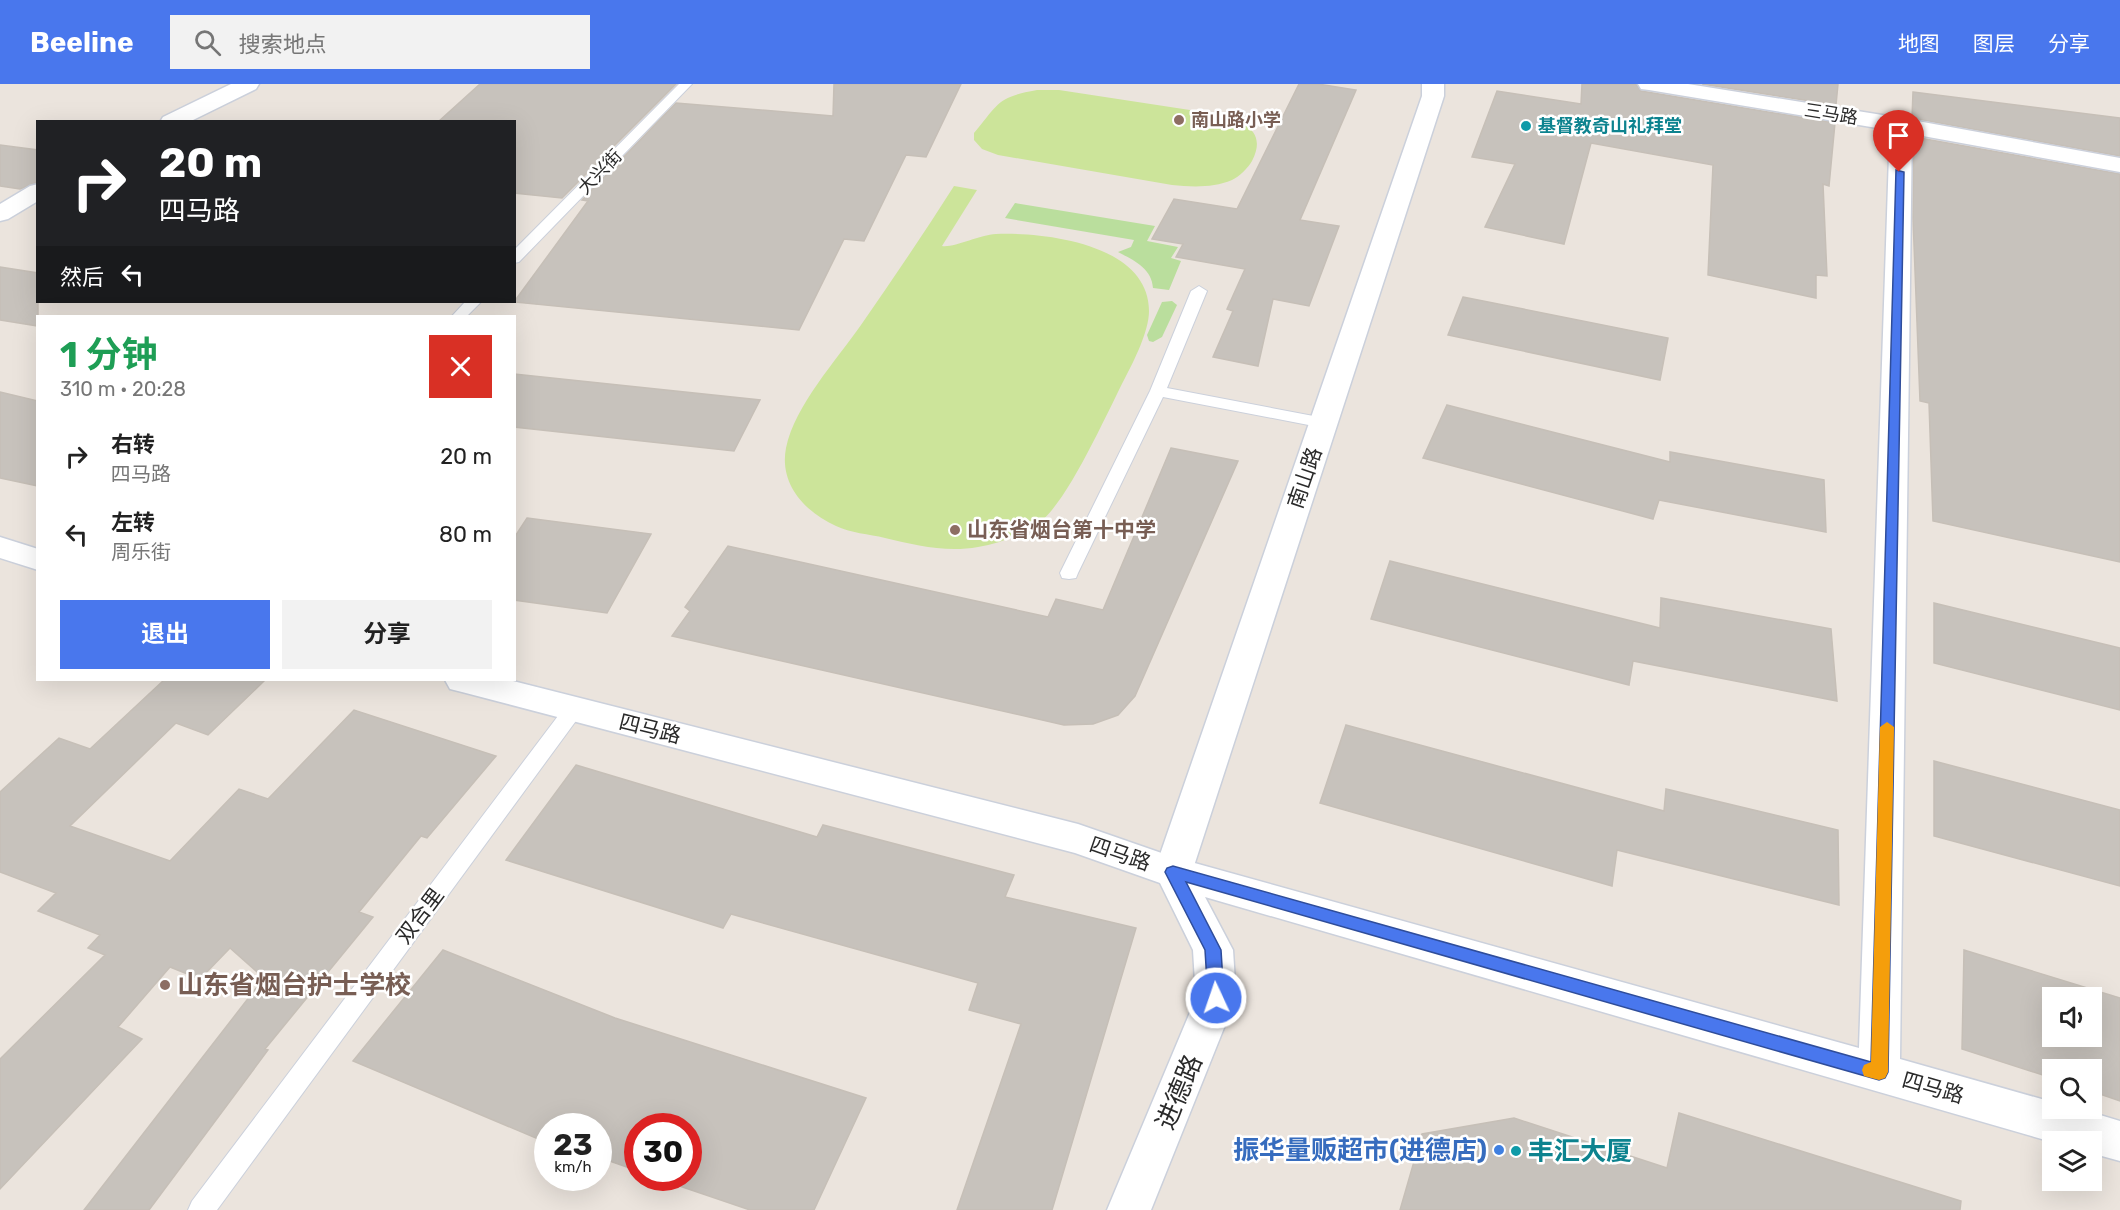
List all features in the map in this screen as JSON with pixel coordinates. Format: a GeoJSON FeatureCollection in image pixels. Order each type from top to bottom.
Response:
{"type":"FeatureCollection","features":[{"type":"Feature","properties":{"kind":"street"},"geometry":{"type":"LineString","coordinates":[[175,120],[248,84]]}},
{"type":"Feature","properties":{"kind":"street","name":"南山路"},"geometry":{"type":"LineString","coordinates":[[1173,872],[1433,96],[1433,84]]}},
{"type":"Feature","properties":{"kind":"street","name":"三马路"},"geometry":{"type":"LineString","coordinates":[[1649,84],[1900,125],[2120,165]]}},
{"type":"Feature","properties":{"kind":"street"},"geometry":{"type":"LineString","coordinates":[[1879,1072],[1900,125]]}},
{"type":"Feature","properties":{"kind":"street"},"geometry":{"type":"LineString","coordinates":[[0,214],[36,192]]}},
{"type":"Feature","properties":{"kind":"street"},"geometry":{"type":"LineString","coordinates":[[0,547],[36,559]]}},
{"type":"Feature","properties":{"kind":"street","name":"四马路"},"geometry":{"type":"LineString","coordinates":[[466,681],[1078,839],[1173,872],[2120,1141]]}},
{"type":"Feature","properties":{"kind":"street","name":"进德路"},"geometry":{"type":"LineString","coordinates":[[1129,1210],[1216,998],[1213,950],[1173,872]]}},
{"type":"Feature","properties":{"kind":"lane","name":"大兴街"},"geometry":{"type":"LineString","coordinates":[[516,258],[686,84]]}},
{"type":"Feature","properties":{"kind":"lane"},"geometry":{"type":"LineString","coordinates":[[1069,573],[1158,392],[1199,291]]}},
{"type":"Feature","properties":{"kind":"lane"},"geometry":{"type":"LineString","coordinates":[[460,315],[472,303]]}},
{"type":"Feature","properties":{"kind":"lane"},"geometry":{"type":"LineString","coordinates":[[1158,392],[1324,423]]}},
{"type":"Feature","properties":{"kind":"lane","name":"双合里"},"geometry":{"type":"LineString","coordinates":[[201,1210],[574,710]]}},
{"type":"Feature","properties":{"kind":"green space"},"geometry":{"type":"Polygon","coordinates":[[[1037,90],[1059,90],[1216,114],[1250,128],[1257,142],[1256,150],[1252,161],[1235,179],[1210,186],[1195,186],[1172,185],[998,155],[982,149],[974,140],[974,133],[994,108],[1014,95],[1037,90]]]}},
{"type":"Feature","properties":{"kind":"green space"},"geometry":{"type":"Polygon","coordinates":[[[954,186],[977,190],[942,246],[989,235],[1017,234],[1066,240],[1091,247],[1114,257],[1132,270],[1144,288],[1149,311],[1144,337],[1133,363],[1086,455],[1063,496],[1051,511],[1033,527],[1011,538],[966,549],[942,549],[853,532],[825,520],[805,505],[797,495],[786,473],[785,461],[791,432],[807,400],[873,308],[954,186]]]}},
{"type":"Feature","properties":{"kind":"green space"},"geometry":{"type":"Polygon","coordinates":[[[1015,203],[1155,226],[1147,241],[1178,247],[1171,258],[1181,261],[1169,290],[1153,288],[1152,281],[1145,270],[1118,252],[1131,247],[1134,240],[1005,218],[1015,203]]]}},
{"type":"Feature","properties":{"kind":"green space"},"geometry":{"type":"Polygon","coordinates":[[[1172,301],[1177,305],[1162,337],[1153,342],[1149,341],[1147,335],[1162,302],[1172,301]]]}},
{"type":"Feature","properties":{"kind":"building"},"geometry":{"type":"Polygon","coordinates":[[[480,84],[676,84],[562,198],[516,193],[516,120],[440,120],[480,84]]]}},
{"type":"Feature","properties":{"kind":"building"},"geometry":{"type":"Polygon","coordinates":[[[834,84],[961,84],[926,157],[906,155],[864,241],[844,239],[799,330],[516,302],[588,201],[582,200],[676,103],[833,116],[834,84]]]}},
{"type":"Feature","properties":{"kind":"building"},"geometry":{"type":"Polygon","coordinates":[[[1299,84],[1318,84],[1356,90],[1300,220],[1339,226],[1309,306],[1273,299],[1258,366],[1213,357],[1233,311],[1227,309],[1245,269],[1176,257],[1183,244],[1152,239],[1174,199],[1237,209],[1299,84]]]}},
{"type":"Feature","properties":{"kind":"building"},"geometry":{"type":"Polygon","coordinates":[[[1582,84],[1636,84],[1641,91],[1835,123],[1829,186],[1823,184],[1827,276],[1816,275],[1816,298],[1708,275],[1713,165],[1591,143],[1564,244],[1485,227],[1515,164],[1472,157],[1497,91],[1581,104],[1582,84]]]}},
{"type":"Feature","properties":{"kind":"building"},"geometry":{"type":"Polygon","coordinates":[[[1702,84],[1838,84],[1836,105],[1702,84]]]}},
{"type":"Feature","properties":{"kind":"building"},"geometry":{"type":"Polygon","coordinates":[[[1913,92],[2120,118],[2120,156],[1912,118],[1913,92]]]}},
{"type":"Feature","properties":{"kind":"building"},"geometry":{"type":"Polygon","coordinates":[[[1914,137],[2120,174],[2120,562],[1933,521],[1929,403],[1920,401],[1913,218],[1914,137]]]}},
{"type":"Feature","properties":{"kind":"building"},"geometry":{"type":"Polygon","coordinates":[[[0,145],[36,150],[36,183],[20,189],[0,186],[0,145]]]}},
{"type":"Feature","properties":{"kind":"building"},"geometry":{"type":"Polygon","coordinates":[[[0,267],[36,273],[38,315],[36,315],[36,326],[0,320],[0,267]]]}},
{"type":"Feature","properties":{"kind":"building"},"geometry":{"type":"Polygon","coordinates":[[[1463,297],[1668,338],[1660,380],[1448,335],[1463,297]]]}},
{"type":"Feature","properties":{"kind":"building"},"geometry":{"type":"Polygon","coordinates":[[[516,374],[760,400],[734,451],[516,427],[516,374]]]}},
{"type":"Feature","properties":{"kind":"building"},"geometry":{"type":"Polygon","coordinates":[[[0,392],[36,401],[36,486],[0,478],[0,392]]]}},
{"type":"Feature","properties":{"kind":"building"},"geometry":{"type":"Polygon","coordinates":[[[1447,405],[1670,462],[1670,452],[1824,480],[1826,532],[1659,500],[1653,519],[1423,458],[1447,405]]]}},
{"type":"Feature","properties":{"kind":"building"},"geometry":{"type":"Polygon","coordinates":[[[1171,448],[1238,461],[1135,696],[1118,715],[1093,724],[1064,725],[672,636],[690,611],[685,607],[728,546],[1048,617],[1056,599],[1103,610],[1171,448]]]}},
{"type":"Feature","properties":{"kind":"building"},"geometry":{"type":"Polygon","coordinates":[[[527,518],[651,534],[607,613],[516,600],[516,535],[527,518]]]}},
{"type":"Feature","properties":{"kind":"building"},"geometry":{"type":"Polygon","coordinates":[[[1390,561],[1660,628],[1661,598],[1831,629],[1837,701],[1633,661],[1629,685],[1371,619],[1390,561]]]}},
{"type":"Feature","properties":{"kind":"building"},"geometry":{"type":"Polygon","coordinates":[[[1934,603],[2120,648],[2120,710],[1934,663],[1934,603]]]}},
{"type":"Feature","properties":{"kind":"building"},"geometry":{"type":"Polygon","coordinates":[[[163,681],[264,681],[208,735],[176,723],[70,826],[170,861],[239,789],[268,799],[354,710],[496,756],[427,838],[421,836],[359,912],[373,917],[265,1049],[268,1050],[149,1210],[84,1210],[264,978],[230,948],[200,979],[170,967],[118,1027],[142,1039],[0,1189],[0,1059],[105,955],[88,948],[100,935],[38,911],[56,893],[0,872],[0,792],[59,738],[90,749],[163,681]]]}},
{"type":"Feature","properties":{"kind":"building"},"geometry":{"type":"Polygon","coordinates":[[[1346,725],[1664,811],[1666,789],[1838,830],[1839,905],[1617,850],[1612,886],[1320,803],[1346,725]]]}},
{"type":"Feature","properties":{"kind":"building"},"geometry":{"type":"Polygon","coordinates":[[[1934,761],[2120,810],[2120,886],[1934,836],[1934,761]]]}},
{"type":"Feature","properties":{"kind":"building"},"geometry":{"type":"Polygon","coordinates":[[[576,765],[817,837],[823,825],[1014,875],[1005,897],[1136,928],[1052,1210],[957,1210],[1021,1024],[969,1010],[978,983],[731,914],[723,928],[506,860],[576,765]]]}},
{"type":"Feature","properties":{"kind":"building"},"geometry":{"type":"Polygon","coordinates":[[[443,950],[615,1018],[866,1098],[814,1210],[750,1210],[694,1191],[702,1191],[702,1113],[624,1113],[624,1166],[612,1162],[612,1113],[534,1113],[534,1137],[353,1061],[443,950]]]}},
{"type":"Feature","properties":{"kind":"building"},"geometry":{"type":"Polygon","coordinates":[[[1964,950],[2084,987],[2042,987],[2042,1047],[2102,1047],[2102,992],[2120,998],[2120,1101],[2102,1095],[2102,1059],[2042,1059],[2042,1075],[1962,1049],[1964,950]]]}},
{"type":"Feature","properties":{"kind":"building","name":"丰汇大厦"},"geometry":{"type":"Polygon","coordinates":[[[1679,1113],[1961,1201],[1960,1210],[1400,1210],[1422,1134],[1514,1118],[1667,1168],[1679,1113]]]}},
{"type":"Feature","properties":{"kind":"slow traffic"},"geometry":{"type":"LineString","coordinates":[[1871,1070],[1879,1072],[1887,727]]}},
{"type":"Feature","properties":{"kind":"place","name":"南山路小学"},"geometry":{"type":"Point","coordinates":[1179,120]}},
{"type":"Feature","properties":{"kind":"place","name":"基督教奇山礼拜堂"},"geometry":{"type":"Point","coordinates":[1526,126]}},
{"type":"Feature","properties":{"kind":"place","name":"山东省烟台第十中学"},"geometry":{"type":"Point","coordinates":[955,530]}},
{"type":"Feature","properties":{"kind":"place","name":"山东省烟台护士学校"},"geometry":{"type":"Point","coordinates":[165,985]}},
{"type":"Feature","properties":{"kind":"place","name":"振华量贩超市(进德店)"},"geometry":{"type":"Point","coordinates":[1499,1150]}},
{"type":"Feature","properties":{"kind":"place","name":"丰汇大厦"},"geometry":{"type":"Point","coordinates":[1516,1151]}},
{"type":"Feature","properties":{"kind":"route"},"geometry":{"type":"LineString","coordinates":[[1216,998],[1213,950],[1173,872],[1879,1072],[1899,172]]}}]}
